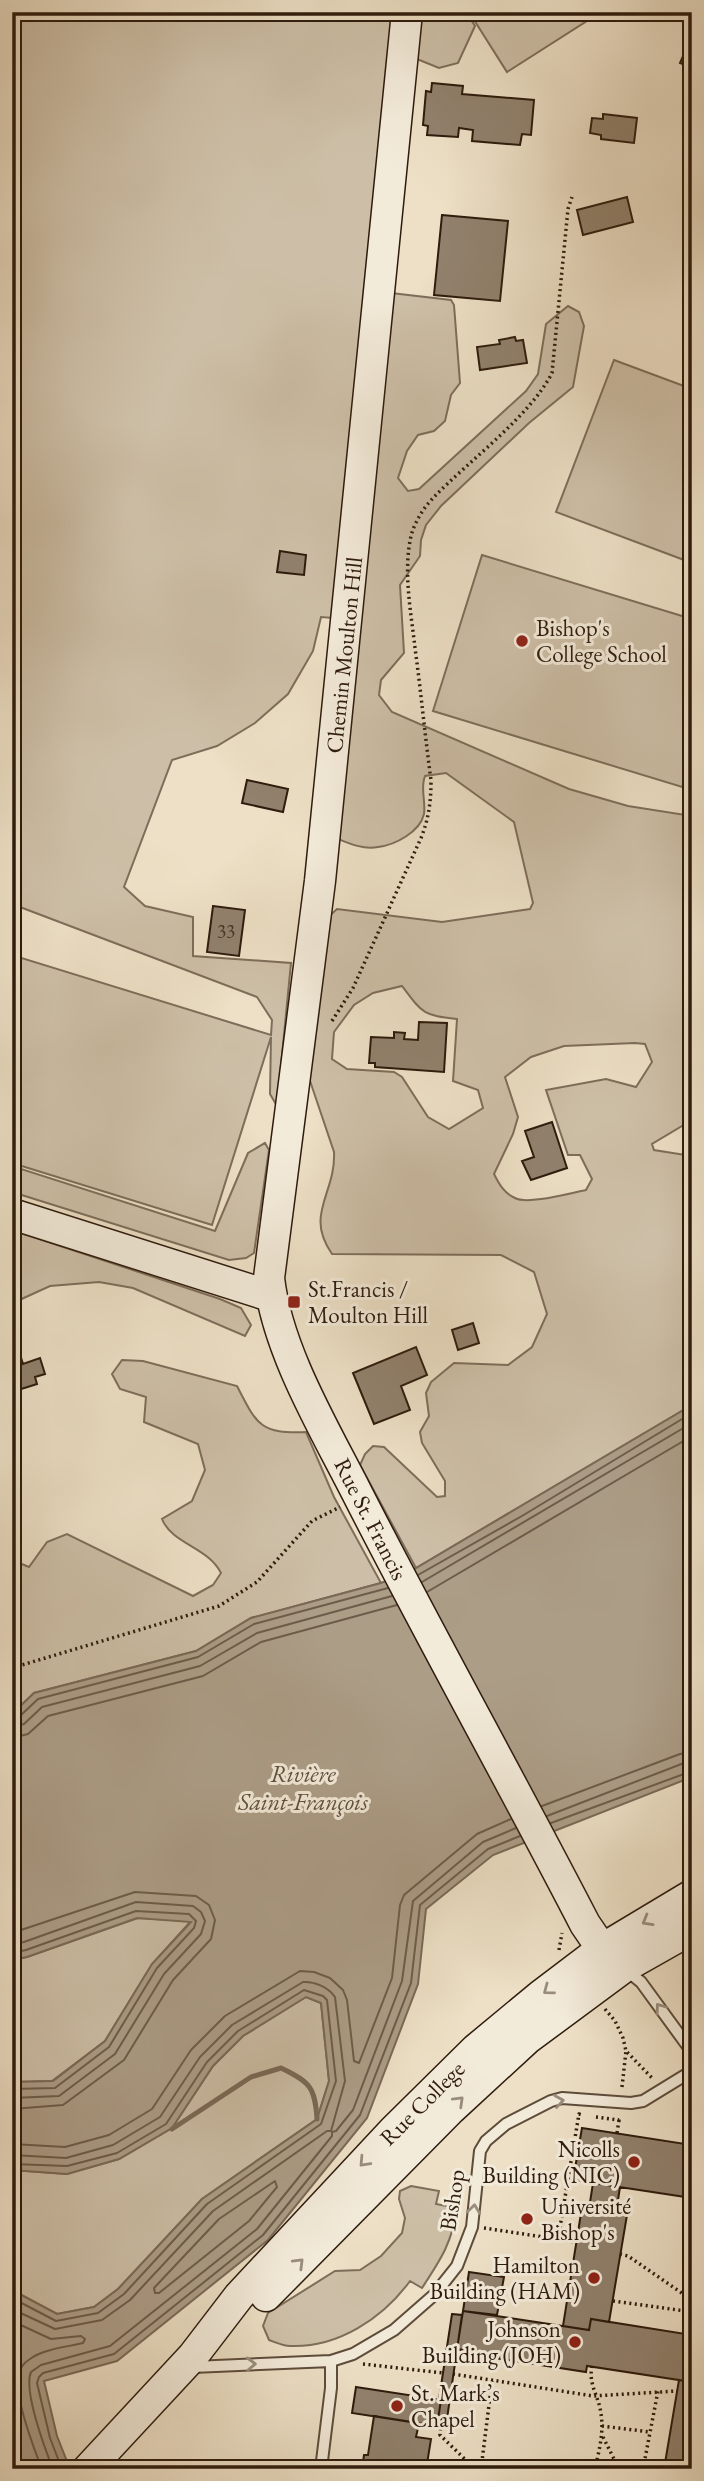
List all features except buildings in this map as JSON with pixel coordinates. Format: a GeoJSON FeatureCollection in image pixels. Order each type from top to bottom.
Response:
{"type":"FeatureCollection","features":[{"type":"Feature","properties":{"kind":"street","name":"Chemin Moulton Hill"},"geometry":{"type":"LineString","coordinates":[[271,1296],[268,1278],[270,1258],[304,1018],[320,881],[407,12]]}},
{"type":"Feature","properties":{"kind":"street"},"geometry":{"type":"LineString","coordinates":[[12,1214],[271,1296]]}},
{"type":"Feature","properties":{"kind":"street","name":"Rue St. Francis"},"geometry":{"type":"LineString","coordinates":[[271,1296],[276,1320],[306,1390],[386,1549],[585,1924],[613,1959]]}},
{"type":"Feature","properties":{"kind":"street","name":"Rue College"},"geometry":{"type":"LineString","coordinates":[[92,2464],[188,2362],[250,2312],[490,2071],[613,1959],[692,1895]]}},
{"type":"Feature","properties":{"kind":"street","name":"Rue College"},"geometry":{"type":"LineString","coordinates":[[613,1959],[692,1928]]}},
{"type":"Feature","properties":{"kind":"lane"},"geometry":{"type":"LineString","coordinates":[[613,1959],[641,1983],[692,2052]]}},
{"type":"Feature","properties":{"kind":"lane","name":"Bishop"},"geometry":{"type":"LineString","coordinates":[[188,2362],[331,2361],[375,2343],[434,2295],[457,2266],[472,2227],[480,2151],[494,2133],[551,2101],[562,2098],[643,2101],[692,2071]]}},
{"type":"Feature","properties":{"kind":"lane"},"geometry":{"type":"LineString","coordinates":[[321,2469],[331,2361]]}},
{"type":"Feature","properties":{"kind":"path"},"geometry":{"type":"LineString","coordinates":[[332,1021],[354,988],[429,818],[431,780],[410,607],[408,559],[411,535],[419,516],[433,498],[524,410],[544,388],[552,373],[568,209],[572,197]]}},
{"type":"Feature","properties":{"kind":"path"},"geometry":{"type":"LineString","coordinates":[[12,1668],[219,1606],[257,1582],[312,1521],[342,1506]]}},
{"type":"Feature","properties":{"kind":"path"},"geometry":{"type":"LineString","coordinates":[[602,2005],[615,2021],[626,2051],[617,2133]]}},
{"type":"Feature","properties":{"kind":"path"},"geometry":{"type":"LineString","coordinates":[[626,2051],[653,2079]]}},
{"type":"Feature","properties":{"kind":"path"},"geometry":{"type":"LineString","coordinates":[[558,2239],[579,2114],[619,2120]]}},
{"type":"Feature","properties":{"kind":"path"},"geometry":{"type":"LineString","coordinates":[[472,2227],[576,2242]]}},
{"type":"Feature","properties":{"kind":"path"},"geometry":{"type":"LineString","coordinates":[[620,2255],[628,2256],[692,2300]]}},
{"type":"Feature","properties":{"kind":"path"},"geometry":{"type":"LineString","coordinates":[[613,2301],[692,2312]]}},
{"type":"Feature","properties":{"kind":"path"},"geometry":{"type":"LineString","coordinates":[[331,2375],[347,2376],[355,2366],[363,2364],[443,2373]]}},
{"type":"Feature","properties":{"kind":"path"},"geometry":{"type":"LineString","coordinates":[[592,2366],[591,2383],[601,2413],[602,2426],[595,2469]]}},
{"type":"Feature","properties":{"kind":"path"},"geometry":{"type":"LineString","coordinates":[[453,2374],[595,2396],[658,2390],[677,2391]]}},
{"type":"Feature","properties":{"kind":"path"},"geometry":{"type":"LineString","coordinates":[[481,2469],[492,2381]]}},
{"type":"Feature","properties":{"kind":"path"},"geometry":{"type":"LineString","coordinates":[[643,2469],[658,2390]]}},
{"type":"Feature","properties":{"kind":"path"},"geometry":{"type":"LineString","coordinates":[[441,2423],[440,2435],[475,2469]]}},
{"type":"Feature","properties":{"kind":"path"},"geometry":{"type":"LineString","coordinates":[[602,2426],[650,2432]]}},
{"type":"Feature","properties":{"kind":"path"},"geometry":{"type":"LineString","coordinates":[[602,2435],[619,2469]]}},
{"type":"Feature","properties":{"kind":"shaded area"},"geometry":{"type":"Polygon","coordinates":[[[12,12],[396,12],[333,618],[321,617],[313,651],[288,694],[255,723],[217,746],[172,760],[124,887],[145,906],[193,917],[193,956],[291,963],[277,1106],[270,1094],[271,1037],[212,1225],[12,1163],[12,955],[271,1035],[272,1020],[257,997],[12,904],[12,12]]]}},
{"type":"Feature","properties":{"kind":"shaded area"},"geometry":{"type":"Polygon","coordinates":[[[416,12],[466,12],[475,26],[458,63],[439,68],[412,57],[416,12]]]}},
{"type":"Feature","properties":{"kind":"shaded area"},"geometry":{"type":"Polygon","coordinates":[[[469,12],[601,12],[507,72],[469,12]]]}},
{"type":"Feature","properties":{"kind":"shaded area"},"geometry":{"type":"Polygon","coordinates":[[[391,293],[451,300],[454,305],[460,383],[451,395],[445,421],[434,431],[418,435],[407,451],[398,478],[408,491],[419,489],[526,391],[538,374],[546,324],[568,306],[579,312],[584,326],[573,387],[529,423],[441,506],[426,525],[420,556],[400,585],[404,653],[381,680],[379,695],[392,712],[569,789],[628,806],[692,816],[692,1073],[689,1074],[688,1083],[692,1087],[692,1120],[652,1144],[654,1150],[692,1156],[692,1405],[416,1568],[360,1465],[365,1454],[373,1446],[384,1447],[437,1497],[445,1496],[445,1481],[422,1443],[420,1432],[429,1416],[426,1393],[431,1382],[454,1363],[508,1365],[532,1347],[547,1314],[534,1272],[501,1255],[332,1254],[324,1240],[321,1215],[331,1180],[334,1152],[307,1072],[326,919],[337,909],[442,922],[530,909],[533,903],[514,822],[446,773],[425,776],[422,821],[406,836],[392,844],[372,848],[356,846],[336,838],[391,293]],[[402,986],[373,993],[354,1005],[334,1032],[332,1059],[347,1069],[394,1072],[402,1077],[428,1117],[449,1129],[483,1108],[478,1090],[453,1081],[457,1019],[425,1012],[402,986]],[[645,1044],[564,1046],[531,1057],[505,1077],[518,1117],[494,1174],[508,1194],[521,1200],[529,1200],[586,1190],[592,1179],[580,1155],[568,1155],[546,1090],[606,1079],[636,1087],[652,1062],[645,1044]]]}},
{"type":"Feature","properties":{"kind":"shaded area"},"geometry":{"type":"Polygon","coordinates":[[[614,360],[692,389],[692,563],[556,512],[614,360]]]}},
{"type":"Feature","properties":{"kind":"shaded area"},"geometry":{"type":"Polygon","coordinates":[[[482,555],[692,619],[692,790],[433,711],[482,555]]]}},
{"type":"Feature","properties":{"kind":"shaded area"},"geometry":{"type":"Polygon","coordinates":[[[265,1143],[269,1150],[254,1253],[246,1258],[229,1260],[12,1192],[12,1166],[215,1231],[248,1153],[265,1143]]]}},
{"type":"Feature","properties":{"kind":"shaded area"},"geometry":{"type":"Polygon","coordinates":[[[12,1230],[220,1299],[241,1308],[251,1325],[245,1336],[133,1288],[99,1282],[50,1286],[15,1302],[12,1300],[12,1230]]]}},
{"type":"Feature","properties":{"kind":"shaded area"},"geometry":{"type":"Polygon","coordinates":[[[122,1360],[143,1361],[237,1386],[255,1418],[269,1429],[306,1432],[334,1497],[381,1583],[251,1618],[196,1651],[34,1693],[12,1714],[12,1560],[29,1567],[47,1542],[67,1534],[193,1596],[213,1585],[221,1573],[208,1557],[174,1534],[162,1519],[192,1501],[205,1470],[198,1444],[144,1422],[146,1397],[120,1389],[112,1374],[122,1360]]]}},
{"type":"Feature","properties":{"kind":"shaded area"},"geometry":{"type":"Polygon","coordinates":[[[138,1918],[191,1921],[152,1964],[105,2041],[52,2081],[12,2082],[12,1960],[138,1918]]]}},
{"type":"Feature","properties":{"kind":"shaded area"},"geometry":{"type":"Polygon","coordinates":[[[306,1997],[321,2003],[329,2081],[317,2119],[202,2199],[118,2289],[94,2307],[57,2314],[12,2290],[12,2170],[67,2174],[119,2159],[172,2128],[213,2066],[243,2036],[306,1997]]]}},
{"type":"Feature","properties":{"kind":"shaded area"},"geometry":{"type":"Polygon","coordinates":[[[411,2186],[439,2191],[436,2204],[457,2208],[445,2250],[422,2288],[410,2281],[387,2307],[373,2318],[342,2336],[325,2342],[290,2346],[269,2340],[263,2326],[268,2313],[335,2271],[360,2270],[381,2256],[402,2233],[405,2218],[399,2199],[400,2191],[411,2186]]]}},
{"type":"Feature","properties":{"kind":"water","name":"Rivière Saint-François"},"geometry":{"type":"Polygon","coordinates":[[[692,1405],[692,1777],[493,1855],[426,1909],[418,1984],[367,2118],[268,2240],[117,2361],[44,2381],[57,2436],[70,2469],[12,2469],[12,2290],[57,2314],[94,2307],[118,2289],[202,2199],[317,2119],[329,2081],[321,2003],[306,1997],[243,2036],[213,2066],[172,2128],[119,2159],[67,2174],[12,2170],[12,2082],[53,2081],[105,2041],[152,1964],[191,1922],[137,1918],[12,1960],[12,1714],[34,1693],[196,1651],[251,1618],[381,1583],[416,1568],[692,1405]]]}},
{"type":"Feature","properties":{"kind":"waterway"},"geometry":{"type":"LineString","coordinates":[[172,2129],[251,2077],[281,2068],[299,2077],[309,2087],[315,2100],[317,2119]]}},
{"type":"Feature","properties":{"kind":"place","name":"Bishop's College School"},"geometry":{"type":"Point","coordinates":[522,641]}},
{"type":"Feature","properties":{"kind":"place","name":"St.Francis / Moulton Hill"},"geometry":{"type":"Point","coordinates":[294,1302]}},
{"type":"Feature","properties":{"kind":"place","name":"Nicolls Building (NIC)"},"geometry":{"type":"Point","coordinates":[634,2162]}},
{"type":"Feature","properties":{"kind":"place","name":"Université Bishop's"},"geometry":{"type":"Point","coordinates":[527,2219]}},
{"type":"Feature","properties":{"kind":"place","name":"Hamilton Building (HAM)"},"geometry":{"type":"Point","coordinates":[594,2278]}},
{"type":"Feature","properties":{"kind":"place","name":"Johnson Building (JOH)"},"geometry":{"type":"Point","coordinates":[575,2342]}},
{"type":"Feature","properties":{"kind":"place","name":"St. Mark’s Chapel"},"geometry":{"type":"Point","coordinates":[397,2406]}}]}
